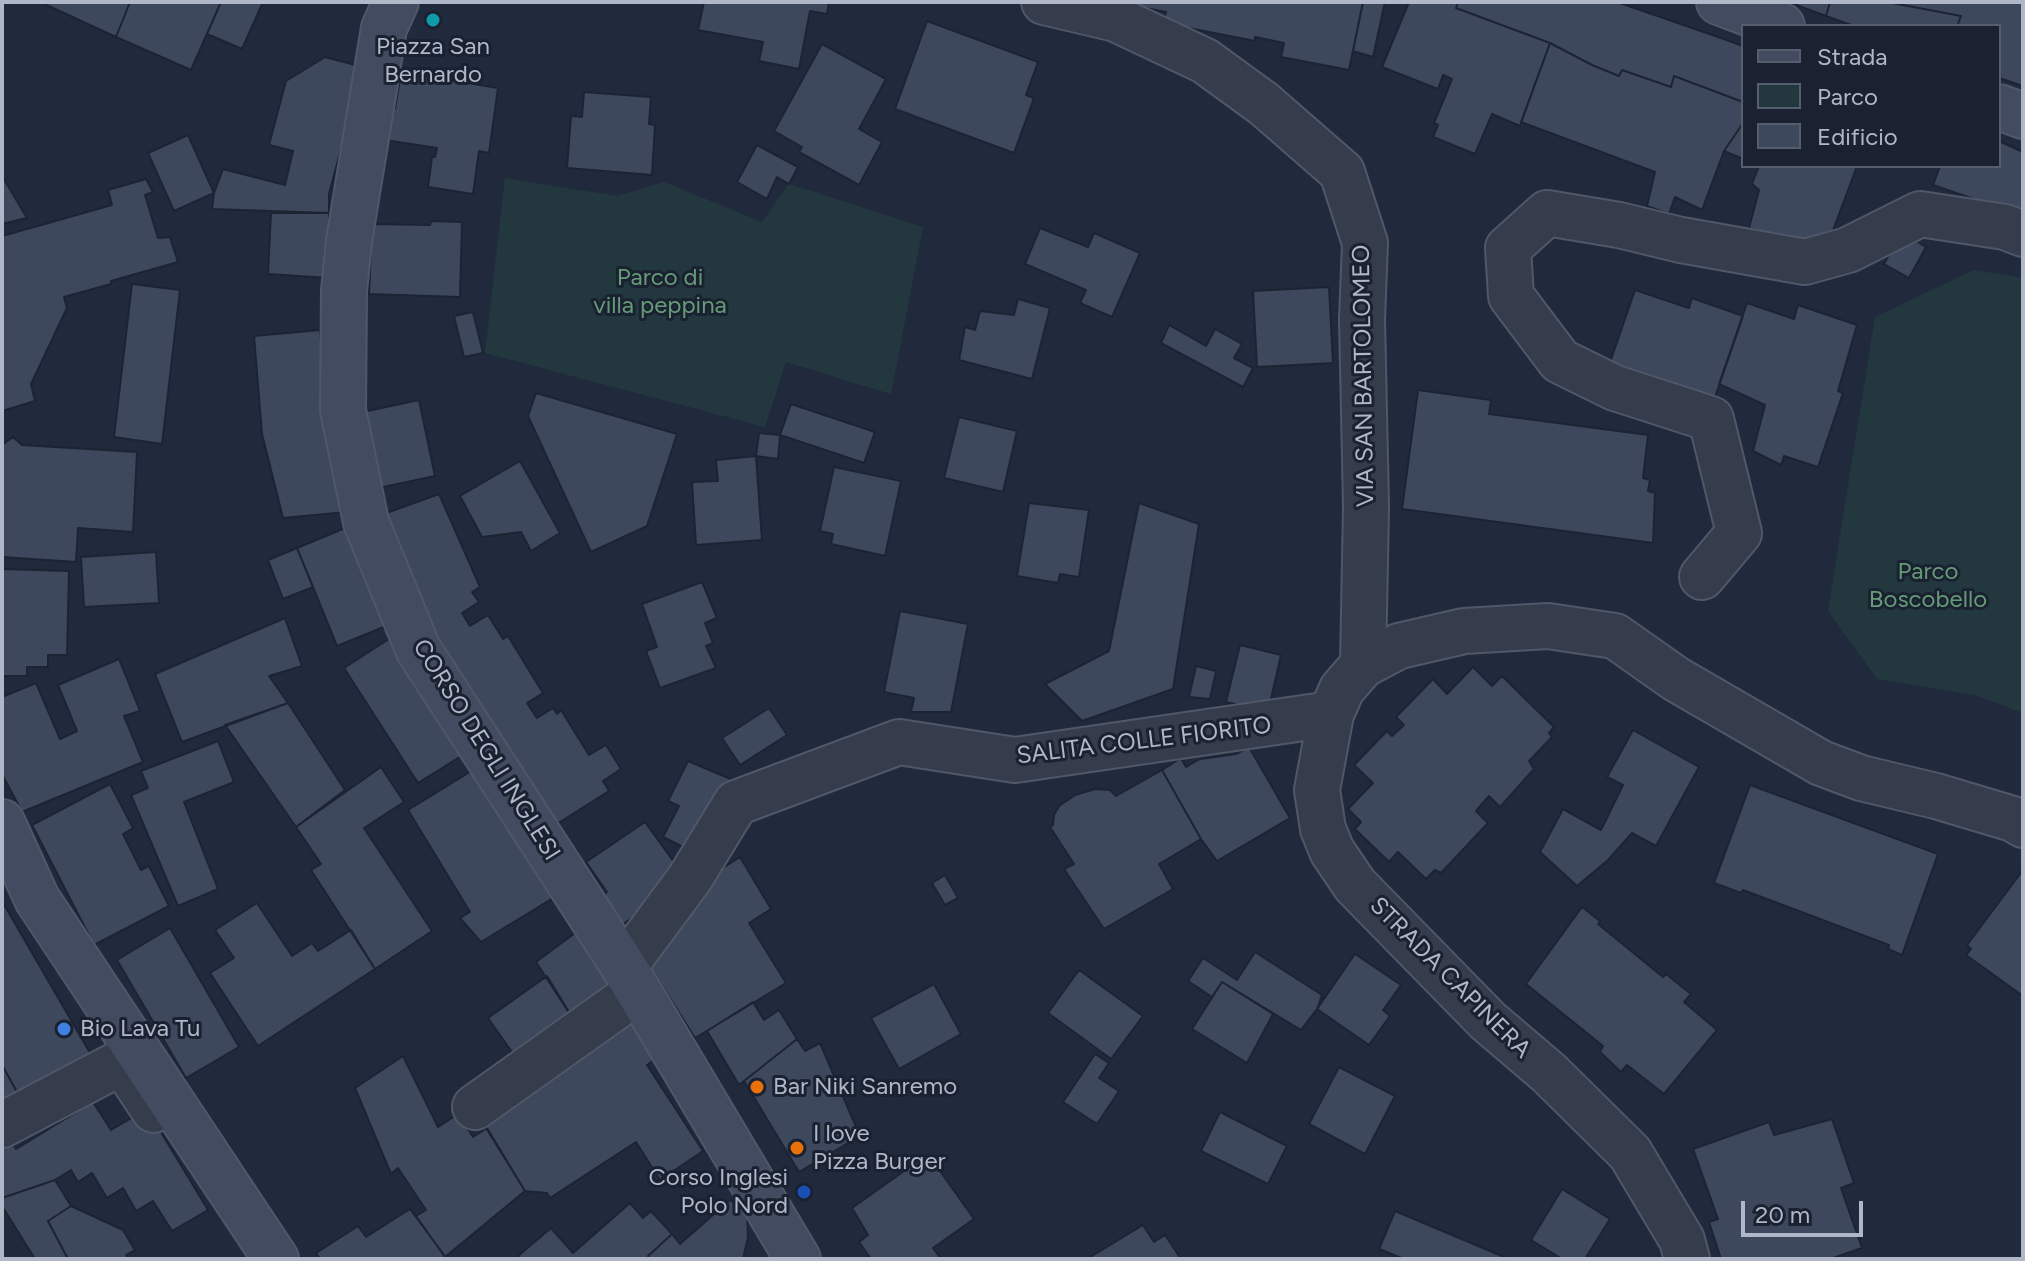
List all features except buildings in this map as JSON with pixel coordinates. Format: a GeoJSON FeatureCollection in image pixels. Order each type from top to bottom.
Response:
{"type":"FeatureCollection","features":[{"type":"Feature","properties":{"kind":"main road","name":"CORSO DEGLI INGLESI"},"geometry":{"type":"LineString","coordinates":[[396,2],[381,42],[349,241],[344,291],[343,410],[366,522],[418,649],[631,979],[786,1253]]}},
{"type":"Feature","properties":{"kind":"main road"},"geometry":{"type":"LineString","coordinates":[[1719,2],[1777,24]]}},
{"type":"Feature","properties":{"kind":"main road"},"geometry":{"type":"LineString","coordinates":[[2001,108],[2023,116]]}},
{"type":"Feature","properties":{"kind":"main road"},"geometry":{"type":"LineString","coordinates":[[2,822],[37,899],[267,1247]]}},
{"type":"Feature","properties":{"kind":"street","name":"VIA SAN BARTOLOMEO"},"geometry":{"type":"LineString","coordinates":[[1044,2],[1116,19],[1205,61],[1264,104],[1342,172],[1365,243],[1362,319],[1366,506],[1363,665]]}},
{"type":"Feature","properties":{"kind":"street"},"geometry":{"type":"LineString","coordinates":[[1702,577],[1739,533],[1711,419],[1615,388],[1560,361],[1511,296],[1508,248],[1547,213],[1805,262],[1848,250],[1920,214],[2005,227],[2023,234]]}},
{"type":"Feature","properties":{"kind":"street"},"geometry":{"type":"LineString","coordinates":[[1363,665],[1399,646],[1464,631],[1548,626],[1615,636],[1676,679],[1821,763],[1861,778],[2013,819],[2023,825]]}},
{"type":"Feature","properties":{"kind":"street","name":"STRADA CAPINERA"},"geometry":{"type":"LineString","coordinates":[[1363,665],[1342,689],[1331,714],[1317,790],[1323,829],[1332,851],[1355,885],[1488,1021],[1549,1073],[1630,1153],[1682,1240],[1687,1259]]}},
{"type":"Feature","properties":{"kind":"street","name":"SALITA COLLE FIORITO"},"geometry":{"type":"LineString","coordinates":[[475,1107],[631,979],[736,803],[899,742],[1015,760],[1331,714]]}},
{"type":"Feature","properties":{"kind":"street"},"geometry":{"type":"LineString","coordinates":[[2,1125],[122,1062],[203,1186],[267,1247]]}},
{"type":"Feature","properties":{"kind":"green space","name":"Parco di villa peppina"},"geometry":{"type":"Polygon","coordinates":[[[505,178],[617,196],[664,182],[762,222],[789,184],[923,227],[891,394],[786,362],[765,427],[485,353],[505,178]]]}},
{"type":"Feature","properties":{"kind":"green space","name":"Parco Boscobello"},"geometry":{"type":"Polygon","coordinates":[[[1974,270],[2023,278],[2023,713],[1975,695],[1877,679],[1828,611],[1875,317],[1974,270]]]}},
{"type":"Feature","properties":{"kind":"place","name":"Piazza San Bernardo"},"geometry":{"type":"Point","coordinates":[433,20]}},
{"type":"Feature","properties":{"kind":"place","name":"Bio Lava Tu"},"geometry":{"type":"Point","coordinates":[64,1029]}},
{"type":"Feature","properties":{"kind":"place","name":"Bar Niki Sanremo"},"geometry":{"type":"Point","coordinates":[757,1087]}},
{"type":"Feature","properties":{"kind":"place","name":"I love Pizza Burger"},"geometry":{"type":"Point","coordinates":[797,1148]}},
{"type":"Feature","properties":{"kind":"place","name":"Corso Inglesi Polo Nord"},"geometry":{"type":"Point","coordinates":[804,1192]}}]}
